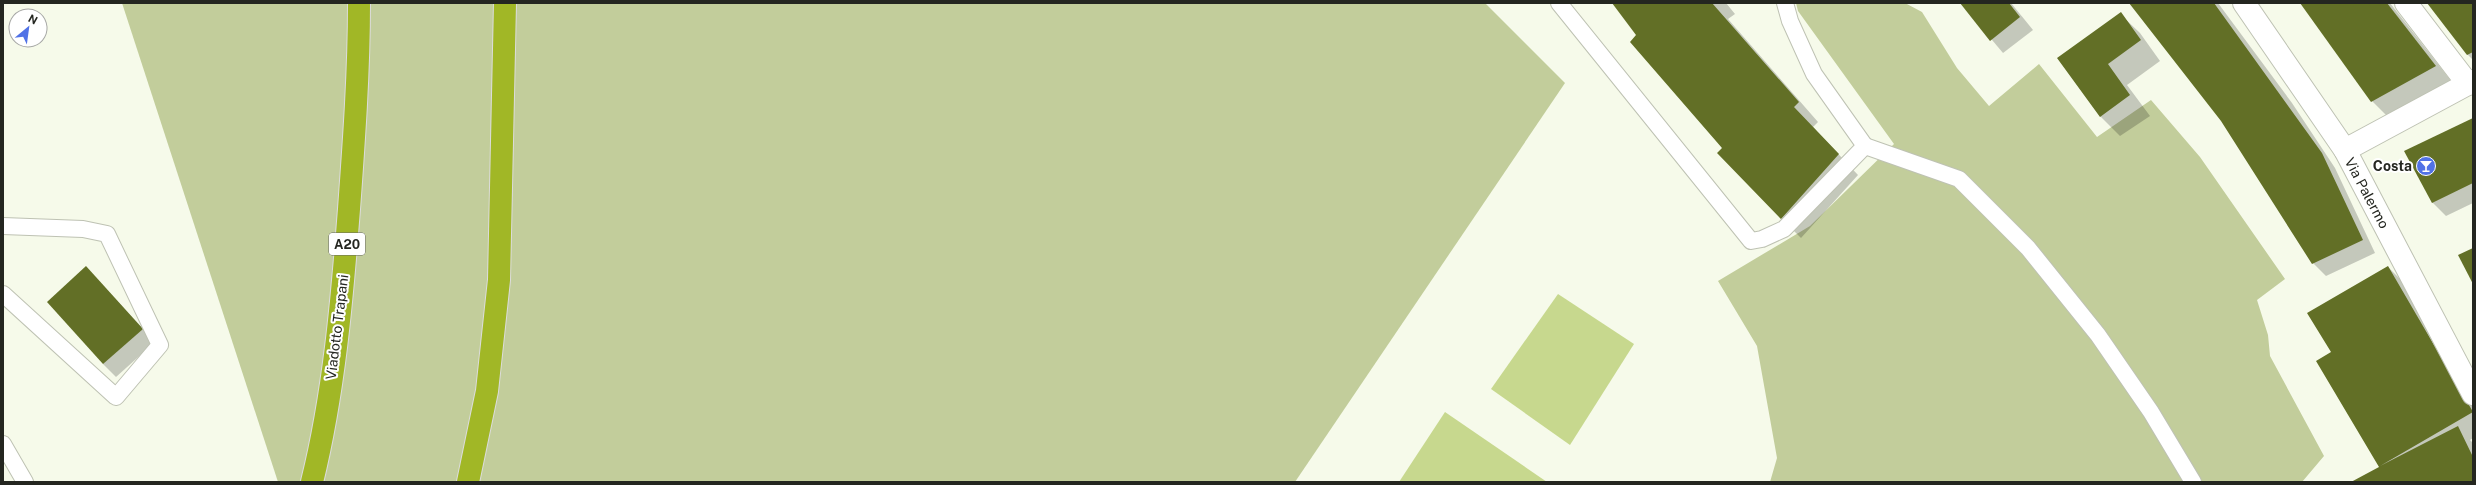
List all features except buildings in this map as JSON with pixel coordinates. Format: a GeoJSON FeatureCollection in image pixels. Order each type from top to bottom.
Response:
{"type":"FeatureCollection","features":[{"type":"Feature","properties":{"kind":"highway","name":"Viadotto Trapani"},"geometry":{"type":"LineString","coordinates":[[312,482],[334,369],[346,253],[354,143],[358,3]]}},
{"type":"Feature","properties":{"kind":"highway"},"geometry":{"type":"LineString","coordinates":[[468,482],[488,391],[499,280],[505,4]]}},
{"type":"Feature","properties":{"kind":"street","name":"Via Palermo"},"geometry":{"type":"LineString","coordinates":[[2244,3],[2345,150],[2473,394]]}},
{"type":"Feature","properties":{"kind":"street"},"geometry":{"type":"LineString","coordinates":[[2345,150],[2471,82],[2406,3]]}},
{"type":"Feature","properties":{"kind":"lane"},"geometry":{"type":"LineString","coordinates":[[1559,3],[1751,241],[1762,239],[1784,229],[1865,146]]}},
{"type":"Feature","properties":{"kind":"lane"},"geometry":{"type":"LineString","coordinates":[[1785,3],[1790,21],[1814,74],[1865,146],[1959,179],[2028,248],[2098,335],[2151,412],[2193,482]]}},
{"type":"Feature","properties":{"kind":"lane"},"geometry":{"type":"LineString","coordinates":[[3,226],[83,229],[107,234],[160,345],[116,397],[3,294]]}},
{"type":"Feature","properties":{"kind":"lane"},"geometry":{"type":"LineString","coordinates":[[3,444],[24,482]]}},
{"type":"Feature","properties":{"kind":"shaded area"},"geometry":{"type":"Polygon","coordinates":[[[122,3],[1485,3],[1565,83],[1295,482],[278,482],[122,3]]]}},
{"type":"Feature","properties":{"kind":"shaded area"},"geometry":{"type":"Polygon","coordinates":[[[1796,3],[1905,3],[1922,12],[1957,68],[1989,106],[2039,64],[2097,137],[2151,100],[2200,157],[2285,279],[2257,300],[2268,335],[2270,356],[2324,456],[2302,482],[1770,482],[1777,458],[1757,346],[1718,281],[1810,226],[1894,144],[1798,11],[1796,3]]]}},
{"type":"Feature","properties":{"kind":"shaded area"},"geometry":{"type":"Polygon","coordinates":[[[1558,294],[1634,344],[1570,445],[1491,389],[1558,294]]]}},
{"type":"Feature","properties":{"kind":"shaded area"},"geometry":{"type":"Polygon","coordinates":[[[1445,412],[1547,482],[1399,482],[1445,412]]]}},
{"type":"Feature","properties":{"kind":"place","name":"Costa"},"geometry":{"type":"Point","coordinates":[2426,166]}}]}
